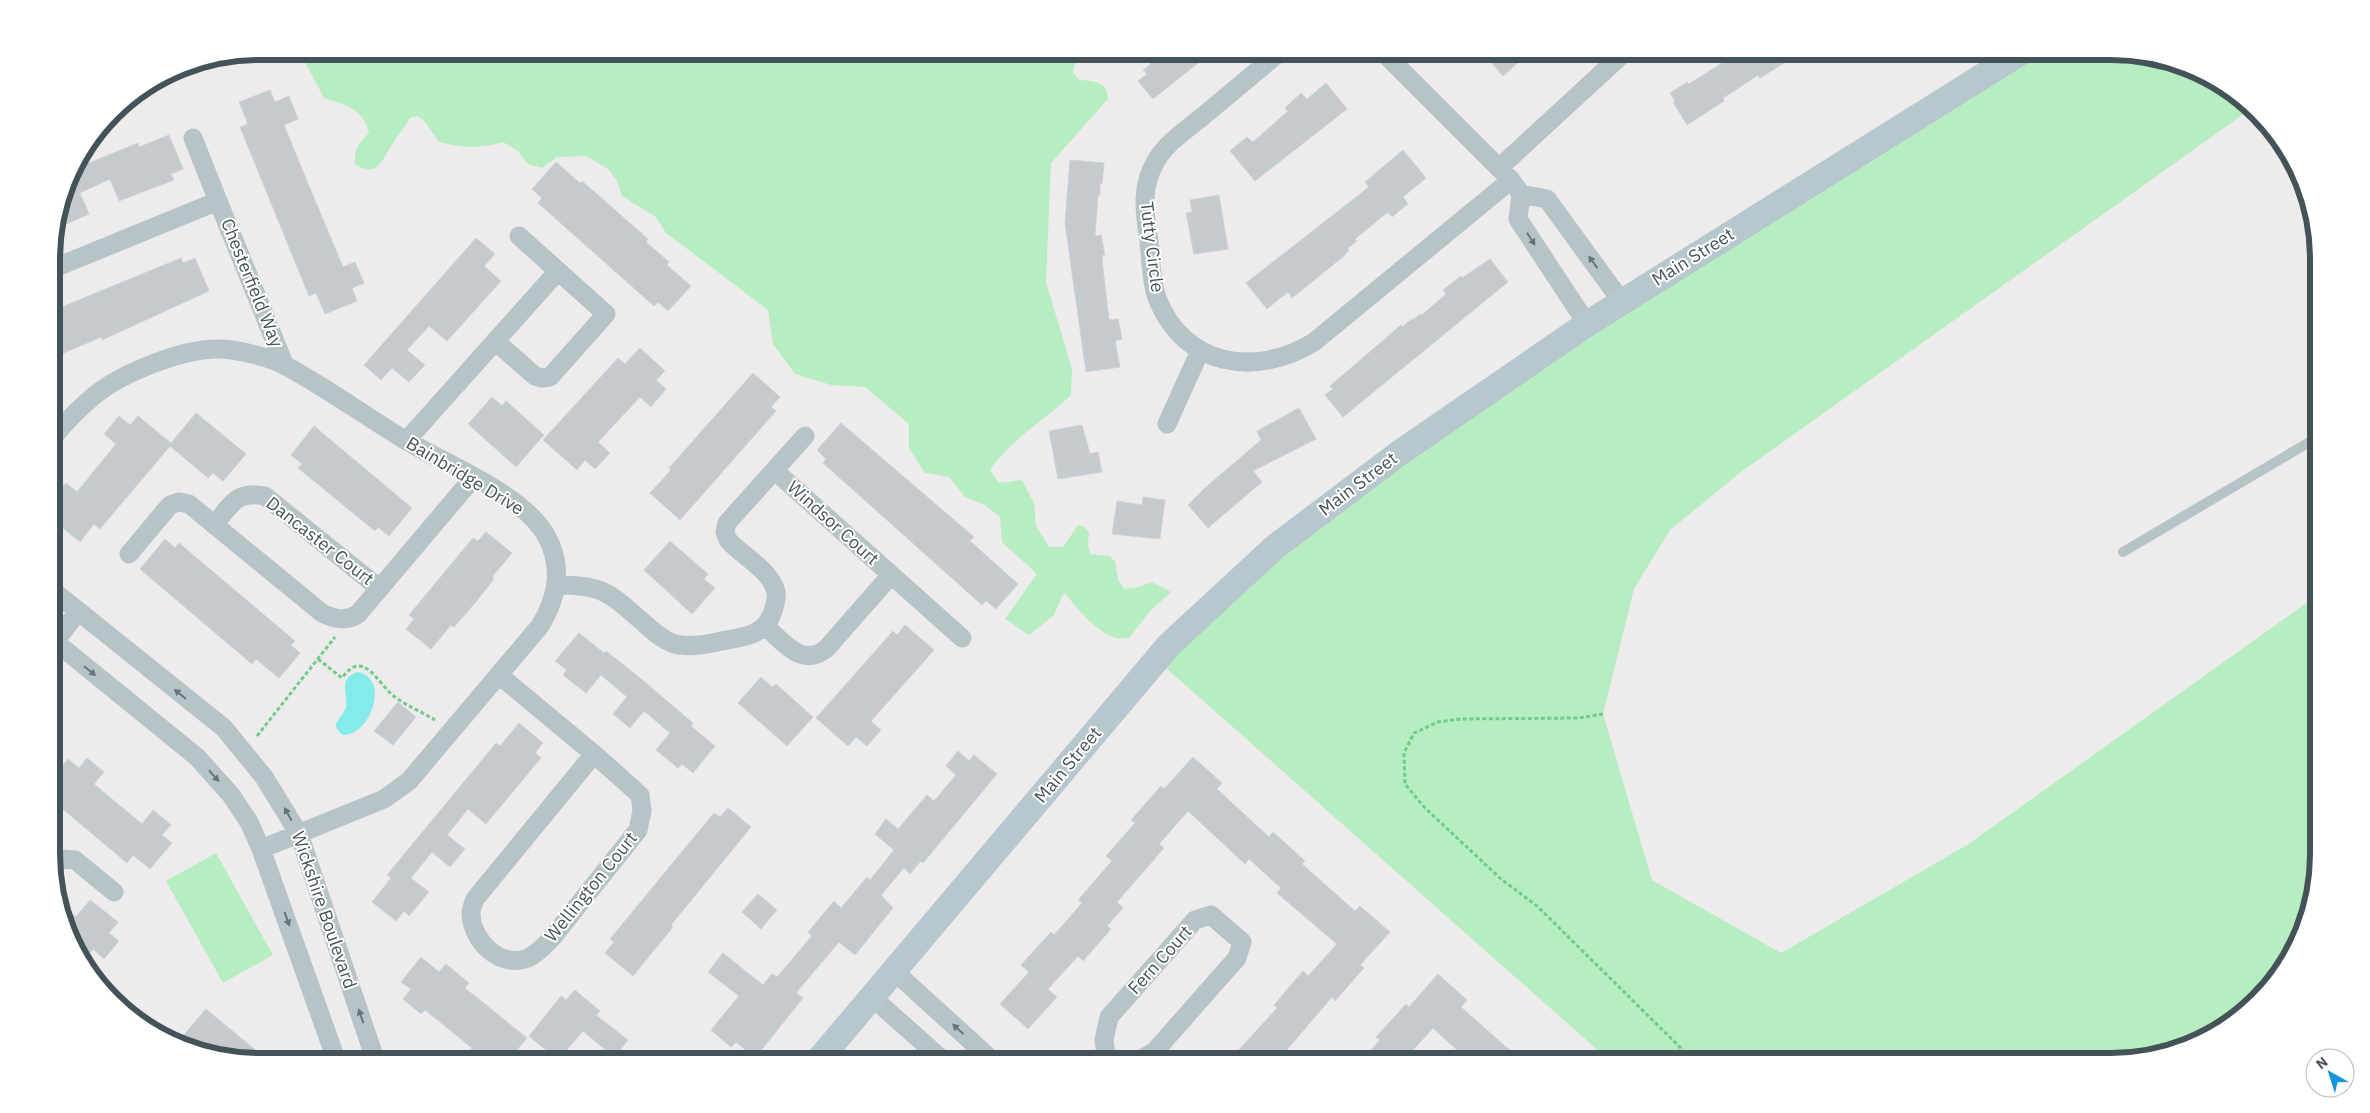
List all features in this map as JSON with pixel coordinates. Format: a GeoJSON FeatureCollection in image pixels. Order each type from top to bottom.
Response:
{"type":"FeatureCollection","features":[{"type":"Feature","properties":{"kind":"main road","name":"Main Street"},"geometry":{"type":"LineString","coordinates":[[825,1053],[1176,638],[1275,547],[1398,454],[1587,324],[2009,60]]}},
{"type":"Feature","properties":{"kind":"street","name":"Tutty Circle"},"geometry":{"type":"LineString","coordinates":[[1270,60],[1175,139],[1156,160],[1146,183],[1144,206],[1156,297],[1164,313],[1182,337],[1200,351],[1223,361],[1254,363],[1296,353],[1314,342],[1511,180],[1618,60]]}},
{"type":"Feature","properties":{"kind":"street"},"geometry":{"type":"LineString","coordinates":[[1396,60],[1511,180],[1547,199],[1622,302]]}},
{"type":"Feature","properties":{"kind":"street","name":"Chesterfield Way"},"geometry":{"type":"LineString","coordinates":[[193,138],[285,366]]}},
{"type":"Feature","properties":{"kind":"street"},"geometry":{"type":"LineString","coordinates":[[1511,180],[1518,219],[1587,324]]}},
{"type":"Feature","properties":{"kind":"street","name":"Chesterfield Way"},"geometry":{"type":"LineString","coordinates":[[60,266],[218,201]]}},
{"type":"Feature","properties":{"kind":"street"},"geometry":{"type":"LineString","coordinates":[[495,341],[535,376],[542,378],[550,377],[606,314],[519,236]]}},
{"type":"Feature","properties":{"kind":"street"},"geometry":{"type":"LineString","coordinates":[[406,441],[558,271]]}},
{"type":"Feature","properties":{"kind":"street","name":"Bainbridge Drive"},"geometry":{"type":"LineString","coordinates":[[60,429],[71,416],[96,394],[124,377],[187,353],[216,349],[240,351],[285,366],[406,441],[526,510],[539,525],[553,550],[557,584],[549,611],[540,626],[429,759],[398,791],[343,817],[262,849]]}},
{"type":"Feature","properties":{"kind":"street"},"geometry":{"type":"LineString","coordinates":[[1168,424],[1200,351]]}},
{"type":"Feature","properties":{"kind":"street","name":"Windsor Court"},"geometry":{"type":"LineString","coordinates":[[805,436],[727,524],[725,532],[734,548],[765,574],[772,583],[776,593],[776,602],[765,626],[797,654],[807,658],[818,656],[891,575]]}},
{"type":"Feature","properties":{"kind":"street","name":"Windsor Court"},"geometry":{"type":"LineString","coordinates":[[775,471],[962,638]]}},
{"type":"Feature","properties":{"kind":"street","name":"Dancaster Court"},"geometry":{"type":"LineString","coordinates":[[350,619],[358,614],[473,478]]}},
{"type":"Feature","properties":{"kind":"street","name":"Dancaster Court"},"geometry":{"type":"LineString","coordinates":[[214,525],[238,498],[251,493],[265,496],[379,588]]}},
{"type":"Feature","properties":{"kind":"street"},"geometry":{"type":"LineString","coordinates":[[129,554],[170,505],[179,502],[188,504],[322,613],[331,618],[350,619]]}},
{"type":"Feature","properties":{"kind":"street"},"geometry":{"type":"LineString","coordinates":[[557,584],[585,585],[600,589],[614,597],[663,640],[675,644],[708,645],[741,639],[765,626]]}},
{"type":"Feature","properties":{"kind":"street","name":"Wickshire Boulevard"},"geometry":{"type":"LineString","coordinates":[[60,597],[224,728],[264,777],[299,834],[373,1053]]}},
{"type":"Feature","properties":{"kind":"street"},"geometry":{"type":"LineString","coordinates":[[60,634],[78,612]]}},
{"type":"Feature","properties":{"kind":"street"},"geometry":{"type":"LineString","coordinates":[[60,648],[197,757],[231,795],[249,822],[262,849],[334,1053]]}},
{"type":"Feature","properties":{"kind":"street","name":"Wellington Court"},"geometry":{"type":"LineString","coordinates":[[499,675],[594,754],[640,795],[642,811],[638,830],[552,938],[539,951],[528,958],[503,959],[490,950],[476,933],[471,912],[475,899],[594,754]]}},
{"type":"Feature","properties":{"kind":"street"},"geometry":{"type":"LineString","coordinates":[[60,862],[75,860],[114,892]]}},
{"type":"Feature","properties":{"kind":"street","name":"Fern Court"},"geometry":{"type":"LineString","coordinates":[[1106,1053],[1104,1040],[1109,1017],[1195,920],[1211,915],[1242,942],[1237,958],[1153,1053]]}},
{"type":"Feature","properties":{"kind":"street"},"geometry":{"type":"LineString","coordinates":[[895,972],[984,1053]]}},
{"type":"Feature","properties":{"kind":"street"},"geometry":{"type":"LineString","coordinates":[[873,998],[935,1053]]}},
{"type":"Feature","properties":{"kind":"lane"},"geometry":{"type":"LineString","coordinates":[[2124,552],[2310,442]]}},
{"type":"Feature","properties":{"kind":"path"},"geometry":{"type":"LineString","coordinates":[[254,740],[350,619]]}},
{"type":"Feature","properties":{"kind":"path"},"geometry":{"type":"LineString","coordinates":[[318,659],[342,678],[346,672],[354,668],[363,667],[372,672],[392,695],[437,721],[432,727]]}},
{"type":"Feature","properties":{"kind":"path"},"geometry":{"type":"LineString","coordinates":[[1602,714],[1579,718],[1460,719],[1438,722],[1414,733],[1404,754],[1404,784],[1424,807],[1501,879],[1537,906],[1686,1053]]}},
{"type":"Feature","properties":{"kind":"green space"},"geometry":{"type":"Polygon","coordinates":[[[304,60],[1077,60],[1073,72],[1078,79],[1102,84],[1107,92],[1108,99],[1051,163],[1046,282],[1072,369],[1071,395],[1008,449],[990,470],[999,483],[1022,480],[1034,503],[1036,526],[1049,547],[1063,547],[1078,525],[1084,527],[1089,532],[1088,544],[1090,554],[1109,556],[1115,561],[1118,580],[1124,589],[1135,588],[1152,582],[1171,592],[1151,610],[1129,638],[1115,638],[1099,629],[1074,605],[1064,592],[1054,615],[1029,635],[1005,619],[1037,574],[1002,542],[1000,517],[985,505],[965,497],[949,477],[925,473],[909,448],[909,424],[865,387],[831,385],[795,374],[773,344],[768,310],[666,233],[656,217],[622,196],[617,181],[608,169],[586,156],[557,157],[542,168],[528,164],[518,151],[503,142],[471,147],[439,142],[425,122],[418,116],[410,118],[380,164],[372,169],[362,168],[355,164],[355,154],[360,143],[369,133],[363,118],[352,109],[324,98],[304,60]]]}},
{"type":"Feature","properties":{"kind":"green space"},"geometry":{"type":"Polygon","coordinates":[[[2009,60],[2124,60],[2163,67],[2199,80],[2222,93],[2246,112],[1741,472],[1670,530],[1634,589],[1603,714],[1652,880],[1781,953],[1967,845],[2310,601],[2310,867],[2303,906],[2290,942],[2277,965],[2261,985],[2222,1020],[2187,1038],[2150,1049],[2124,1053],[1601,1053],[1157,660],[1398,454],[2009,60]]]}},
{"type":"Feature","properties":{"kind":"green space"},"geometry":{"type":"Polygon","coordinates":[[[216,853],[273,955],[223,983],[166,881],[216,853]]]}},
{"type":"Feature","properties":{"kind":"water"},"geometry":{"type":"Polygon","coordinates":[[[357,672],[367,676],[373,684],[375,694],[373,706],[369,717],[362,726],[353,733],[343,735],[337,730],[336,725],[346,707],[346,682],[351,675],[357,672]]]}},
{"type":"Feature","properties":{"kind":"building"},"geometry":{"type":"Polygon","coordinates":[[[1148,60],[1202,60],[1153,99],[1138,81],[1147,74],[1143,70],[1151,64],[1148,60]]]}},
{"type":"Feature","properties":{"kind":"building"},"geometry":{"type":"Polygon","coordinates":[[[1489,60],[1521,60],[1503,76],[1489,60]]]}},
{"type":"Feature","properties":{"kind":"building"},"geometry":{"type":"Polygon","coordinates":[[[1727,60],[1789,60],[1760,78],[1758,75],[1723,98],[1724,101],[1687,125],[1673,102],[1675,101],[1670,93],[1687,82],[1689,84],[1727,60]]]}},
{"type":"Feature","properties":{"kind":"building"},"geometry":{"type":"Polygon","coordinates":[[[1326,83],[1347,109],[1255,181],[1230,151],[1247,137],[1253,142],[1288,111],[1285,108],[1301,93],[1307,99],[1326,83]]]}},
{"type":"Feature","properties":{"kind":"building"},"geometry":{"type":"Polygon","coordinates":[[[270,90],[275,102],[289,96],[298,119],[284,125],[343,267],[355,262],[364,283],[352,288],[357,301],[325,314],[316,293],[309,296],[240,127],[248,124],[239,102],[270,90]]]}},
{"type":"Feature","properties":{"kind":"building"},"geometry":{"type":"Polygon","coordinates":[[[169,135],[183,169],[171,174],[174,180],[119,201],[110,179],[80,193],[89,214],[66,224],[64,219],[67,207],[83,165],[138,143],[139,147],[169,135]]]}},
{"type":"Feature","properties":{"kind":"building"},"geometry":{"type":"Polygon","coordinates":[[[1403,150],[1426,178],[1403,197],[1408,204],[1392,217],[1388,212],[1355,239],[1357,241],[1348,248],[1349,250],[1344,256],[1292,298],[1288,292],[1267,309],[1246,283],[1369,187],[1365,182],[1403,150]]]}},
{"type":"Feature","properties":{"kind":"building"},"geometry":{"type":"Polygon","coordinates":[[[1070,160],[1104,163],[1100,195],[1098,195],[1095,236],[1101,235],[1105,255],[1102,255],[1109,320],[1118,319],[1122,339],[1115,341],[1120,367],[1086,372],[1065,223],[1070,160]]]}},
{"type":"Feature","properties":{"kind":"building"},"geometry":{"type":"Polygon","coordinates":[[[556,162],[580,183],[582,181],[648,239],[646,242],[669,262],[667,265],[691,286],[668,311],[658,302],[654,306],[538,203],[542,198],[532,189],[556,162]]]}},
{"type":"Feature","properties":{"kind":"building"},"geometry":{"type":"Polygon","coordinates":[[[1219,195],[1228,249],[1194,254],[1186,213],[1192,212],[1190,200],[1219,195]]]}},
{"type":"Feature","properties":{"kind":"building"},"geometry":{"type":"Polygon","coordinates":[[[476,238],[495,254],[484,266],[501,281],[447,341],[429,326],[407,350],[425,365],[409,382],[392,368],[381,380],[364,365],[476,238]]]}},
{"type":"Feature","properties":{"kind":"building"},"geometry":{"type":"Polygon","coordinates":[[[181,258],[183,263],[195,258],[209,291],[102,340],[101,337],[60,355],[60,308],[181,258]]]}},
{"type":"Feature","properties":{"kind":"building"},"geometry":{"type":"Polygon","coordinates":[[[1490,259],[1508,282],[1343,417],[1325,395],[1333,389],[1330,386],[1401,325],[1402,327],[1420,314],[1422,315],[1446,294],[1443,290],[1461,276],[1462,278],[1490,259]]]}},
{"type":"Feature","properties":{"kind":"building"},"geometry":{"type":"Polygon","coordinates":[[[640,348],[665,371],[656,380],[666,389],[651,407],[640,397],[598,442],[610,453],[595,469],[585,460],[577,470],[543,440],[618,358],[625,364],[640,348]]]}},
{"type":"Feature","properties":{"kind":"building"},"geometry":{"type":"Polygon","coordinates":[[[753,373],[780,397],[771,407],[776,411],[680,520],[650,493],[671,470],[669,468],[753,373]]]}},
{"type":"Feature","properties":{"kind":"building"},"geometry":{"type":"Polygon","coordinates":[[[492,397],[502,406],[506,401],[544,435],[516,467],[468,424],[492,397]]]}},
{"type":"Feature","properties":{"kind":"building"},"geometry":{"type":"Polygon","coordinates":[[[1299,408],[1316,439],[1253,471],[1262,482],[1208,528],[1188,505],[1261,440],[1257,431],[1299,408]]]}},
{"type":"Feature","properties":{"kind":"building"},"geometry":{"type":"Polygon","coordinates":[[[196,413],[246,454],[223,481],[213,473],[208,478],[170,446],[100,529],[94,524],[80,542],[60,526],[60,490],[66,483],[77,492],[116,444],[104,434],[119,416],[130,425],[138,416],[171,443],[196,413]]]}},
{"type":"Feature","properties":{"kind":"building"},"geometry":{"type":"Polygon","coordinates":[[[841,423],[974,537],[970,541],[1018,584],[996,609],[986,601],[982,605],[823,463],[826,459],[817,450],[841,423]]]}},
{"type":"Feature","properties":{"kind":"building"},"geometry":{"type":"Polygon","coordinates":[[[1082,425],[1090,454],[1098,452],[1102,472],[1058,479],[1049,431],[1082,425]]]}},
{"type":"Feature","properties":{"kind":"building"},"geometry":{"type":"Polygon","coordinates":[[[314,426],[412,508],[389,536],[378,527],[375,531],[298,468],[302,464],[291,455],[314,426]]]}},
{"type":"Feature","properties":{"kind":"building"},"geometry":{"type":"Polygon","coordinates":[[[1143,497],[1165,500],[1160,539],[1112,534],[1117,501],[1142,505],[1143,497]]]}},
{"type":"Feature","properties":{"kind":"building"},"geometry":{"type":"Polygon","coordinates":[[[486,532],[512,553],[492,577],[494,579],[475,603],[454,627],[451,625],[431,649],[406,629],[414,619],[409,615],[473,538],[478,541],[486,532]]]}},
{"type":"Feature","properties":{"kind":"building"},"geometry":{"type":"Polygon","coordinates":[[[165,539],[175,548],[179,543],[295,641],[291,645],[300,653],[279,678],[256,659],[252,664],[140,569],[165,539]]]}},
{"type":"Feature","properties":{"kind":"building"},"geometry":{"type":"Polygon","coordinates":[[[670,541],[708,574],[704,579],[715,588],[692,614],[644,570],[670,541]]]}},
{"type":"Feature","properties":{"kind":"building"},"geometry":{"type":"Polygon","coordinates":[[[905,625],[934,650],[871,721],[881,730],[867,746],[856,737],[848,746],[816,718],[893,631],[897,635],[905,625]]]}},
{"type":"Feature","properties":{"kind":"building"},"geometry":{"type":"Polygon","coordinates":[[[579,633],[604,653],[606,651],[640,678],[693,723],[691,726],[715,746],[693,773],[682,764],[678,768],[656,750],[670,733],[644,711],[630,728],[613,714],[627,697],[601,675],[586,693],[563,675],[567,670],[555,661],[579,633]]]}},
{"type":"Feature","properties":{"kind":"building"},"geometry":{"type":"Polygon","coordinates":[[[761,677],[772,687],[776,684],[813,717],[787,746],[738,703],[761,677]]]}},
{"type":"Feature","properties":{"kind":"building"},"geometry":{"type":"Polygon","coordinates":[[[398,702],[416,717],[393,745],[374,731],[398,702]]]}},
{"type":"Feature","properties":{"kind":"building"},"geometry":{"type":"Polygon","coordinates":[[[519,723],[543,743],[535,753],[541,758],[486,824],[468,809],[447,835],[465,849],[450,867],[432,852],[411,878],[429,892],[409,916],[404,911],[396,921],[372,902],[391,878],[387,875],[496,743],[500,746],[519,723]]]}},
{"type":"Feature","properties":{"kind":"building"},"geometry":{"type":"Polygon","coordinates":[[[958,751],[969,761],[974,755],[997,774],[923,863],[921,861],[910,874],[904,868],[881,895],[893,908],[855,955],[839,942],[796,993],[803,998],[759,1053],[749,1053],[736,1042],[731,1047],[711,1030],[739,996],[708,972],[723,953],[763,985],[772,974],[777,977],[812,936],[808,932],[834,901],[841,908],[867,877],[870,880],[894,850],[875,834],[886,819],[898,829],[927,795],[934,801],[956,775],[946,766],[958,751]]]}},
{"type":"Feature","properties":{"kind":"building"},"geometry":{"type":"Polygon","coordinates":[[[1193,757],[1222,783],[1217,789],[1269,837],[1273,832],[1305,861],[1302,864],[1355,911],[1360,906],[1390,932],[1360,965],[1364,968],[1335,1001],[1332,997],[1286,1053],[1236,1053],[1277,1008],[1274,1005],[1303,971],[1308,976],[1337,944],[1277,893],[1281,888],[1249,859],[1245,864],[1188,811],[1159,844],[1164,848],[1117,902],[1123,908],[1107,926],[1111,929],[1083,961],[1078,956],[1048,989],[1057,997],[1028,1029],[1000,1004],[1029,972],[1021,965],[1051,932],[1054,935],[1082,903],[1078,900],[1112,861],[1106,856],[1135,823],[1131,820],[1161,786],[1164,789],[1193,757]]]}},
{"type":"Feature","properties":{"kind":"building"},"geometry":{"type":"Polygon","coordinates":[[[87,758],[104,772],[94,784],[142,824],[153,810],[171,825],[162,835],[172,843],[150,869],[133,855],[127,863],[60,807],[63,799],[60,796],[60,769],[68,759],[79,768],[87,758]]]}},
{"type":"Feature","properties":{"kind":"building"},"geometry":{"type":"Polygon","coordinates":[[[728,808],[751,827],[671,925],[673,927],[633,976],[605,953],[614,942],[610,939],[714,813],[720,817],[728,808]]]}},
{"type":"Feature","properties":{"kind":"building"},"geometry":{"type":"Polygon","coordinates":[[[758,894],[777,910],[761,929],[742,912],[758,894]]]}},
{"type":"Feature","properties":{"kind":"building"},"geometry":{"type":"Polygon","coordinates":[[[90,900],[118,922],[109,933],[119,941],[104,959],[93,949],[88,955],[80,942],[69,911],[76,917],[90,900]]]}},
{"type":"Feature","properties":{"kind":"building"},"geometry":{"type":"Polygon","coordinates":[[[421,957],[439,972],[446,964],[469,983],[465,988],[527,1038],[514,1053],[468,1053],[472,1048],[425,1010],[421,1014],[403,999],[411,989],[401,982],[421,957]]]}},
{"type":"Feature","properties":{"kind":"building"},"geometry":{"type":"Polygon","coordinates":[[[1438,974],[1467,1000],[1461,1007],[1513,1053],[1454,1053],[1457,1050],[1433,1028],[1410,1053],[1369,1053],[1380,1040],[1376,1037],[1406,1004],[1409,1007],[1438,974]]]}},
{"type":"Feature","properties":{"kind":"building"},"geometry":{"type":"Polygon","coordinates":[[[575,990],[600,1011],[596,1015],[628,1040],[617,1053],[609,1053],[583,1031],[564,1053],[550,1053],[529,1036],[561,996],[566,1000],[575,990]]]}},
{"type":"Feature","properties":{"kind":"building"},"geometry":{"type":"Polygon","coordinates":[[[206,1009],[259,1053],[220,1049],[182,1037],[206,1009]]]}}]}
